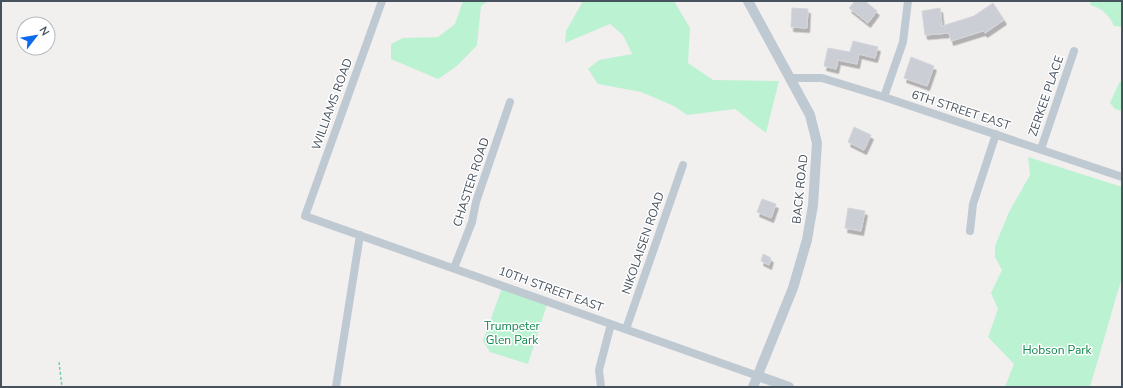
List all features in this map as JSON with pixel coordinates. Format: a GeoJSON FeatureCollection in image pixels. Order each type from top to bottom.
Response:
{"type":"FeatureCollection","features":[{"type":"Feature","properties":{"kind":"street","name":"WILLIAMS ROAD"},"geometry":{"type":"LineString","coordinates":[[305,216],[382,1]]}},
{"type":"Feature","properties":{"kind":"street","name":"BACK ROAD"},"geometry":{"type":"LineString","coordinates":[[748,1],[810,115],[817,143],[813,205],[807,240],[793,288],[753,387]]}},
{"type":"Feature","properties":{"kind":"street"},"geometry":{"type":"LineString","coordinates":[[884,97],[903,42],[908,1]]}},
{"type":"Feature","properties":{"kind":"street","name":"ZERKEE PLACE"},"geometry":{"type":"LineString","coordinates":[[1041,149],[1074,51]]}},
{"type":"Feature","properties":{"kind":"street","name":"6TH STREET EAST"},"geometry":{"type":"LineString","coordinates":[[791,78],[822,78],[884,97],[1122,177]]}},
{"type":"Feature","properties":{"kind":"street","name":"CHASTER ROAD"},"geometry":{"type":"LineString","coordinates":[[454,268],[472,222],[476,202],[510,102]]}},
{"type":"Feature","properties":{"kind":"street"},"geometry":{"type":"LineString","coordinates":[[970,231],[973,204],[996,134]]}},
{"type":"Feature","properties":{"kind":"street","name":"NIKOLAISEN ROAD"},"geometry":{"type":"LineString","coordinates":[[626,329],[683,165]]}},
{"type":"Feature","properties":{"kind":"street","name":"10TH STREET EAST"},"geometry":{"type":"LineString","coordinates":[[305,216],[789,387]]}},
{"type":"Feature","properties":{"kind":"street"},"geometry":{"type":"LineString","coordinates":[[336,387],[360,235]]}},
{"type":"Feature","properties":{"kind":"street"},"geometry":{"type":"LineString","coordinates":[[601,387],[599,370],[611,324]]}},
{"type":"Feature","properties":{"kind":"path"},"geometry":{"type":"LineString","coordinates":[[59,362],[62,387]]}},
{"type":"Feature","properties":{"kind":"green space"},"geometry":{"type":"Polygon","coordinates":[[[463,1],[488,1],[481,6],[477,45],[457,66],[438,79],[391,59],[391,44],[403,38],[438,37],[455,24],[463,1]]]}},
{"type":"Feature","properties":{"kind":"green space"},"geometry":{"type":"Polygon","coordinates":[[[583,1],[674,1],[690,28],[688,63],[713,80],[779,81],[766,133],[735,109],[687,115],[674,106],[641,92],[598,84],[588,69],[599,60],[632,54],[623,35],[610,24],[565,43],[566,31],[583,1]]]}},
{"type":"Feature","properties":{"kind":"green space"},"geometry":{"type":"Polygon","coordinates":[[[1091,1],[1122,1],[1122,27],[1114,26],[1105,12],[1090,5],[1091,1]]]}},
{"type":"Feature","properties":{"kind":"green space"},"geometry":{"type":"Polygon","coordinates":[[[1122,80],[1122,111],[1115,109],[1110,103],[1119,83],[1122,80]]]}},
{"type":"Feature","properties":{"kind":"green space","name":"Hobson Park"},"geometry":{"type":"Polygon","coordinates":[[[1028,157],[1122,187],[1122,277],[1090,387],[1005,387],[1014,364],[988,337],[998,309],[991,293],[1002,270],[995,257],[995,246],[1009,212],[1030,175],[1028,157]]]}},
{"type":"Feature","properties":{"kind":"green space","name":"Trumpeter Glen Park"},"geometry":{"type":"Polygon","coordinates":[[[503,285],[548,301],[528,364],[490,352],[483,341],[503,285]]]}},
{"type":"Feature","properties":{"kind":"building"},"geometry":{"type":"Polygon","coordinates":[[[855,1],[865,1],[877,11],[868,23],[849,8],[855,1]]]}},
{"type":"Feature","properties":{"kind":"building"},"geometry":{"type":"Polygon","coordinates":[[[993,3],[1004,20],[985,33],[983,31],[951,41],[949,33],[925,35],[922,11],[940,8],[942,26],[974,16],[993,3]]]}},
{"type":"Feature","properties":{"kind":"building"},"geometry":{"type":"Polygon","coordinates":[[[792,8],[808,9],[807,28],[791,27],[792,8]]]}},
{"type":"Feature","properties":{"kind":"building"},"geometry":{"type":"Polygon","coordinates":[[[853,41],[878,47],[875,58],[859,54],[857,64],[838,60],[836,69],[824,66],[828,48],[850,52],[853,41]]]}},
{"type":"Feature","properties":{"kind":"building"},"geometry":{"type":"Polygon","coordinates":[[[911,57],[934,66],[927,86],[904,78],[911,57]]]}},
{"type":"Feature","properties":{"kind":"building"},"geometry":{"type":"Polygon","coordinates":[[[854,127],[871,135],[864,150],[848,142],[854,127]]]}},
{"type":"Feature","properties":{"kind":"building"},"geometry":{"type":"Polygon","coordinates":[[[762,199],[776,204],[771,218],[757,212],[762,199]]]}},
{"type":"Feature","properties":{"kind":"building"},"geometry":{"type":"Polygon","coordinates":[[[848,208],[865,211],[861,231],[845,228],[848,208]]]}},
{"type":"Feature","properties":{"kind":"building"},"geometry":{"type":"Polygon","coordinates":[[[763,254],[771,258],[769,265],[761,261],[763,254]]]}}]}
